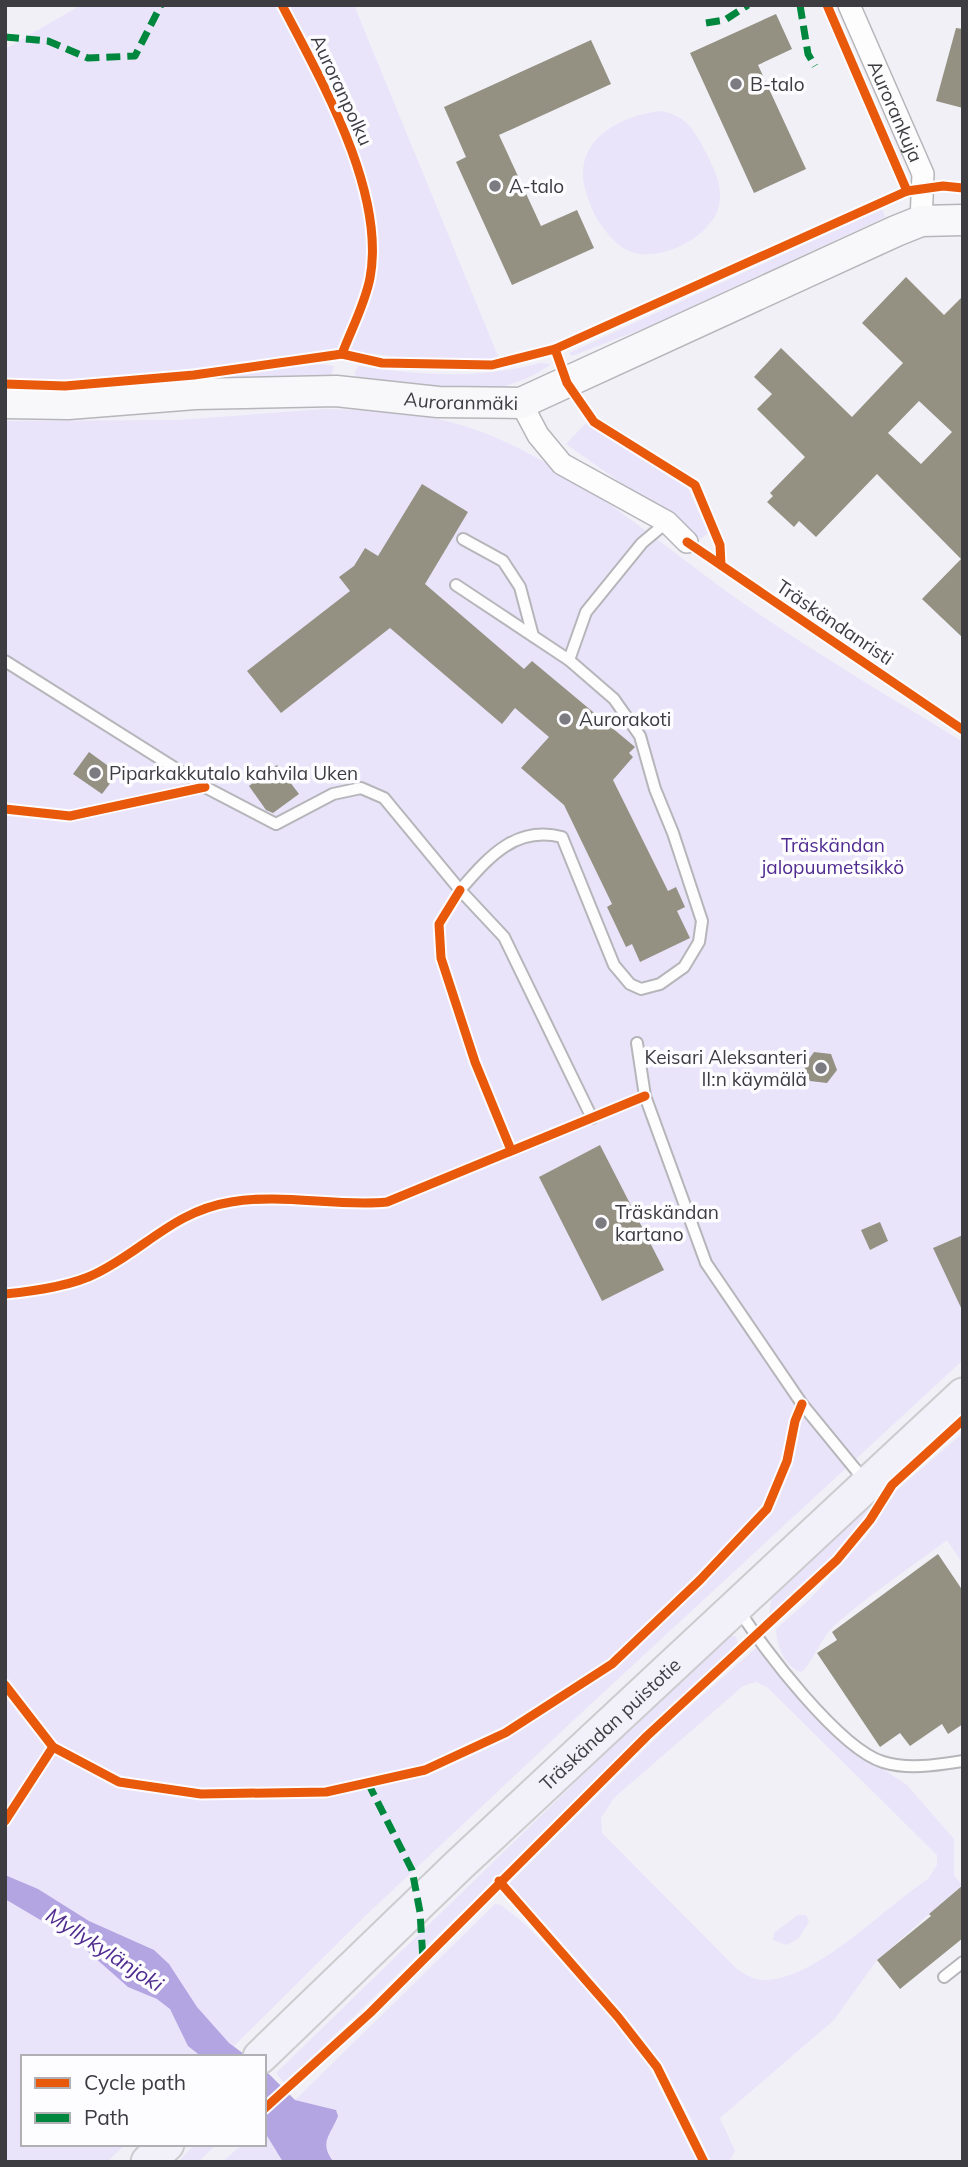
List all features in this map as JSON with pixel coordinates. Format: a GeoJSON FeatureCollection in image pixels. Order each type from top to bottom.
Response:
{"type":"FeatureCollection","features":[{"type":"Feature","properties":{"kind":"main road","name":"Auroranmäki"},"geometry":{"type":"LineString","coordinates":[[5,403],[68,404],[195,394],[336,391],[451,403],[521,403],[921,221],[963,220]]}},
{"type":"Feature","properties":{"kind":"main road","name":"Träskändan puistotie"},"geometry":{"type":"LineString","coordinates":[[262,2055],[460,1864],[963,1395]]}},
{"type":"Feature","properties":{"kind":"street","name":"Aurorankuja"},"geometry":{"type":"LineString","coordinates":[[849,5],[923,174],[921,221]]}},
{"type":"Feature","properties":{"kind":"street"},"geometry":{"type":"LineString","coordinates":[[521,403],[538,435],[562,464],[667,522],[687,542]]}},
{"type":"Feature","properties":{"kind":"lane"},"geometry":{"type":"LineString","coordinates":[[569,660],[586,612],[642,543],[667,522]]}},
{"type":"Feature","properties":{"kind":"lane"},"geometry":{"type":"LineString","coordinates":[[463,539],[503,561],[520,587],[533,636]]}},
{"type":"Feature","properties":{"kind":"lane"},"geometry":{"type":"LineString","coordinates":[[456,585],[569,660],[614,699],[640,736],[655,789],[673,833],[702,921],[699,942],[684,967],[660,984],[641,989],[630,984],[614,965],[562,837],[545,833],[525,835],[494,852],[460,890]]}},
{"type":"Feature","properties":{"kind":"lane"},"geometry":{"type":"LineString","coordinates":[[5,661],[205,787],[276,824],[333,794],[360,788],[384,797],[460,890],[504,937],[592,1118]]}},
{"type":"Feature","properties":{"kind":"lane"},"geometry":{"type":"LineString","coordinates":[[637,1043],[645,1096],[706,1263],[802,1404],[867,1483]]}},
{"type":"Feature","properties":{"kind":"lane"},"geometry":{"type":"LineString","coordinates":[[737,1605],[756,1638],[843,1736],[882,1762],[922,1767],[963,1761]]}},
{"type":"Feature","properties":{"kind":"lane"},"geometry":{"type":"LineString","coordinates":[[944,1977],[963,1962]]}},
{"type":"Feature","properties":{"kind":"green space"},"geometry":{"type":"Polygon","coordinates":[[[81,5],[354,5],[498,356],[498,362],[442,362],[339,350],[95,381],[48,384],[5,380],[5,49],[81,5]]]}},
{"type":"Feature","properties":{"kind":"green space"},"geometry":{"type":"Polygon","coordinates":[[[659,111],[680,118],[694,132],[716,174],[720,189],[719,205],[715,217],[696,237],[669,251],[641,254],[622,247],[602,226],[589,202],[583,175],[591,146],[601,135],[627,119],[659,111]]]}},
{"type":"Feature","properties":{"kind":"green space"},"geometry":{"type":"Polygon","coordinates":[[[882,209],[885,217],[650,326],[572,356],[569,353],[882,209]]]}},
{"type":"Feature","properties":{"kind":"green space"},"geometry":{"type":"Polygon","coordinates":[[[540,363],[551,364],[505,386],[459,392],[361,380],[354,374],[358,366],[405,372],[471,374],[540,363]]]}},
{"type":"Feature","properties":{"kind":"green space"},"geometry":{"type":"Polygon","coordinates":[[[322,364],[334,366],[331,378],[223,378],[257,370],[322,364]]]}},
{"type":"Feature","properties":{"kind":"green space","name":"Träskändan jalopuumetsikkö"},"geometry":{"type":"Polygon","coordinates":[[[325,409],[393,412],[461,425],[500,439],[538,458],[576,482],[781,629],[963,742],[963,1360],[363,1918],[225,2055],[21,2055],[21,2146],[124,2146],[107,2162],[5,2162],[5,421],[178,420],[325,409]]]}},
{"type":"Feature","properties":{"kind":"green space"},"geometry":{"type":"Polygon","coordinates":[[[589,420],[688,488],[708,533],[701,539],[566,444],[589,420]]]}},
{"type":"Feature","properties":{"kind":"green space"},"geometry":{"type":"Polygon","coordinates":[[[963,1433],[963,1564],[947,1540],[848,1614],[830,1630],[805,1669],[801,1672],[795,1669],[782,1655],[776,1629],[810,1599],[866,1537],[897,1490],[963,1433]]]}},
{"type":"Feature","properties":{"kind":"green space"},"geometry":{"type":"Polygon","coordinates":[[[876,1500],[875,1507],[839,1552],[769,1616],[772,1592],[876,1500]]]}},
{"type":"Feature","properties":{"kind":"green space"},"geometry":{"type":"Polygon","coordinates":[[[726,1636],[736,1636],[738,1644],[284,2083],[276,2073],[726,1636]]]}},
{"type":"Feature","properties":{"kind":"green space"},"geometry":{"type":"Polygon","coordinates":[[[757,1647],[846,1745],[907,1785],[954,1839],[954,1875],[962,1885],[877,1960],[834,2020],[720,2118],[735,2151],[729,2162],[710,2162],[693,2122],[648,2048],[595,1980],[509,1884],[672,1722],[757,1647]],[[756,1682],[743,1686],[614,1798],[601,1818],[602,1833],[738,1970],[763,1980],[783,1977],[805,1969],[827,1956],[928,1879],[937,1865],[937,1855],[767,1687],[756,1682]]]}},
{"type":"Feature","properties":{"kind":"green space"},"geometry":{"type":"Polygon","coordinates":[[[495,1904],[501,1905],[525,1924],[611,2013],[648,2065],[697,2162],[334,2162],[325,2146],[325,2138],[336,2121],[336,2110],[295,2100],[495,1904]]]}},
{"type":"Feature","properties":{"kind":"green space"},"geometry":{"type":"Polygon","coordinates":[[[798,1915],[806,1915],[809,1922],[799,1938],[787,1945],[773,1940],[774,1933],[798,1915]]]}},
{"type":"Feature","properties":{"kind":"green space"},"geometry":{"type":"Polygon","coordinates":[[[266,2134],[283,2162],[222,2162],[241,2146],[266,2146],[266,2134]]]}},
{"type":"Feature","properties":{"kind":"green space"},"geometry":{"type":"Polygon","coordinates":[[[193,2146],[215,2146],[198,2162],[178,2162],[193,2146]]]}},
{"type":"Feature","properties":{"kind":"water","name":"Myllykylänjoki"},"geometry":{"type":"Polygon","coordinates":[[[5,1875],[38,1889],[89,1921],[154,1950],[169,1964],[197,2007],[229,2043],[245,2055],[199,2055],[188,2046],[170,2009],[157,1999],[128,1987],[76,1941],[5,1899],[5,1875]]]}},
{"type":"Feature","properties":{"kind":"water"},"geometry":{"type":"Polygon","coordinates":[[[266,2071],[295,2100],[336,2110],[338,2116],[326,2144],[334,2162],[283,2162],[266,2134],[266,2071]]]}},
{"type":"Feature","properties":{"kind":"building","name":"B-talo"},"geometry":{"type":"Polygon","coordinates":[[[776,14],[792,49],[758,65],[806,169],[754,193],[690,53],[776,14]]]}},
{"type":"Feature","properties":{"kind":"building"},"geometry":{"type":"Polygon","coordinates":[[[956,28],[963,29],[963,108],[936,101],[956,28]]]}},
{"type":"Feature","properties":{"kind":"building","name":"A-talo"},"geometry":{"type":"Polygon","coordinates":[[[591,40],[611,84],[499,135],[541,226],[577,210],[594,248],[512,285],[456,162],[466,157],[444,107],[591,40]]]}},
{"type":"Feature","properties":{"kind":"building"},"geometry":{"type":"Polygon","coordinates":[[[906,277],[944,315],[963,296],[963,638],[922,599],[961,559],[877,474],[816,537],[799,521],[794,527],[767,502],[773,496],[770,493],[805,457],[757,409],[772,394],[754,377],[781,348],[852,417],[903,363],[862,323],[906,277]],[[919,401],[888,433],[921,464],[952,432],[919,401]]]}},
{"type":"Feature","properties":{"kind":"building","name":"Aurorakoti"},"geometry":{"type":"Polygon","coordinates":[[[422,484],[468,512],[425,584],[524,669],[532,661],[635,747],[629,753],[633,757],[613,780],[668,891],[676,887],[685,907],[677,911],[690,938],[640,962],[632,944],[626,947],[607,907],[612,904],[564,805],[521,768],[549,737],[515,708],[502,724],[390,628],[281,713],[247,671],[350,591],[339,577],[354,566],[365,548],[378,556],[422,484]]]}},
{"type":"Feature","properties":{"kind":"building","name":"Piparkakkutalo kahvila Uken"},"geometry":{"type":"Polygon","coordinates":[[[89,752],[118,773],[102,794],[73,774],[89,752]]]}},
{"type":"Feature","properties":{"kind":"building"},"geometry":{"type":"Polygon","coordinates":[[[277,765],[299,794],[273,813],[266,810],[249,786],[277,765]]]}},
{"type":"Feature","properties":{"kind":"building","name":"Keisari Aleksanteri II:n käymälä"},"geometry":{"type":"Polygon","coordinates":[[[814,1052],[831,1054],[837,1070],[827,1083],[810,1081],[804,1066],[814,1052]]]}},
{"type":"Feature","properties":{"kind":"building","name":"Träskändan kartano"},"geometry":{"type":"Polygon","coordinates":[[[600,1145],[664,1270],[602,1301],[539,1177],[600,1145]]]}},
{"type":"Feature","properties":{"kind":"building"},"geometry":{"type":"Polygon","coordinates":[[[880,1222],[888,1241],[870,1250],[861,1230],[880,1222]]]}},
{"type":"Feature","properties":{"kind":"building"},"geometry":{"type":"Polygon","coordinates":[[[963,1235],[963,1312],[933,1248],[963,1235]]]}},
{"type":"Feature","properties":{"kind":"building"},"geometry":{"type":"Polygon","coordinates":[[[938,1554],[963,1591],[963,1724],[948,1734],[942,1724],[910,1746],[900,1733],[880,1747],[817,1653],[837,1640],[832,1632],[938,1554]]]}},
{"type":"Feature","properties":{"kind":"building"},"geometry":{"type":"Polygon","coordinates":[[[963,1885],[963,1938],[900,1989],[877,1960],[931,1916],[929,1914],[963,1885]]]}},
{"type":"Feature","properties":{"kind":"marked path"},"geometry":{"type":"LineString","coordinates":[[5,37],[48,41],[88,58],[135,56],[161,5]]}},
{"type":"Feature","properties":{"kind":"marked path"},"geometry":{"type":"LineString","coordinates":[[706,23],[725,20],[748,5]]}},
{"type":"Feature","properties":{"kind":"marked path"},"geometry":{"type":"LineString","coordinates":[[800,5],[808,54],[815,66]]}},
{"type":"Feature","properties":{"kind":"marked path"},"geometry":{"type":"LineString","coordinates":[[368,1783],[412,1870],[420,1912],[423,1960]]}},
{"type":"Feature","properties":{"kind":"cycle path","name":"Auroranpolku"},"geometry":{"type":"LineString","coordinates":[[282,5],[347,137],[368,210],[372,245],[370,278],[342,354]]}},
{"type":"Feature","properties":{"kind":"cycle path"},"geometry":{"type":"LineString","coordinates":[[827,5],[907,191]]}},
{"type":"Feature","properties":{"kind":"cycle path"},"geometry":{"type":"LineString","coordinates":[[555,349],[907,191],[943,186],[963,188]]}},
{"type":"Feature","properties":{"kind":"cycle path"},"geometry":{"type":"LineString","coordinates":[[5,384],[65,386],[194,375],[342,354],[382,363],[492,365],[555,349],[567,383],[594,422],[695,485],[720,545],[721,565]]}},
{"type":"Feature","properties":{"kind":"cycle path","name":"Träskändanristi"},"geometry":{"type":"LineString","coordinates":[[687,542],[963,730]]}},
{"type":"Feature","properties":{"kind":"cycle path"},"geometry":{"type":"LineString","coordinates":[[5,809],[70,816],[205,787]]}},
{"type":"Feature","properties":{"kind":"cycle path"},"geometry":{"type":"LineString","coordinates":[[460,890],[439,924],[441,958],[475,1062],[511,1150]]}},
{"type":"Feature","properties":{"kind":"cycle path"},"geometry":{"type":"LineString","coordinates":[[5,1294],[54,1287],[89,1277],[193,1213],[231,1202],[270,1199],[387,1202],[645,1096]]}},
{"type":"Feature","properties":{"kind":"cycle path"},"geometry":{"type":"LineString","coordinates":[[5,1685],[53,1747],[119,1782],[201,1794],[326,1792],[425,1770],[505,1733],[612,1664],[700,1580],[767,1509],[787,1461],[795,1421],[802,1404]]}},
{"type":"Feature","properties":{"kind":"cycle path"},"geometry":{"type":"LineString","coordinates":[[266,2107],[370,2013],[647,1736],[837,1560],[870,1520],[892,1485],[963,1420]]}},
{"type":"Feature","properties":{"kind":"cycle path"},"geometry":{"type":"LineString","coordinates":[[5,1821],[53,1747]]}},
{"type":"Feature","properties":{"kind":"cycle path"},"geometry":{"type":"LineString","coordinates":[[499,1881],[618,2017],[657,2067],[704,2162]]}},
{"type":"Feature","properties":{"kind":"place","name":"B-talo"},"geometry":{"type":"Point","coordinates":[736,84]}},
{"type":"Feature","properties":{"kind":"place","name":"A-talo"},"geometry":{"type":"Point","coordinates":[495,186]}},
{"type":"Feature","properties":{"kind":"place","name":"Aurorakoti"},"geometry":{"type":"Point","coordinates":[565,719]}},
{"type":"Feature","properties":{"kind":"place","name":"Piparkakkutalo kahvila Uken"},"geometry":{"type":"Point","coordinates":[95,773]}},
{"type":"Feature","properties":{"kind":"place","name":"Keisari Aleksanteri II:n käymälä"},"geometry":{"type":"Point","coordinates":[821,1068]}},
{"type":"Feature","properties":{"kind":"place","name":"Träskändan kartano"},"geometry":{"type":"Point","coordinates":[601,1223]}}]}
